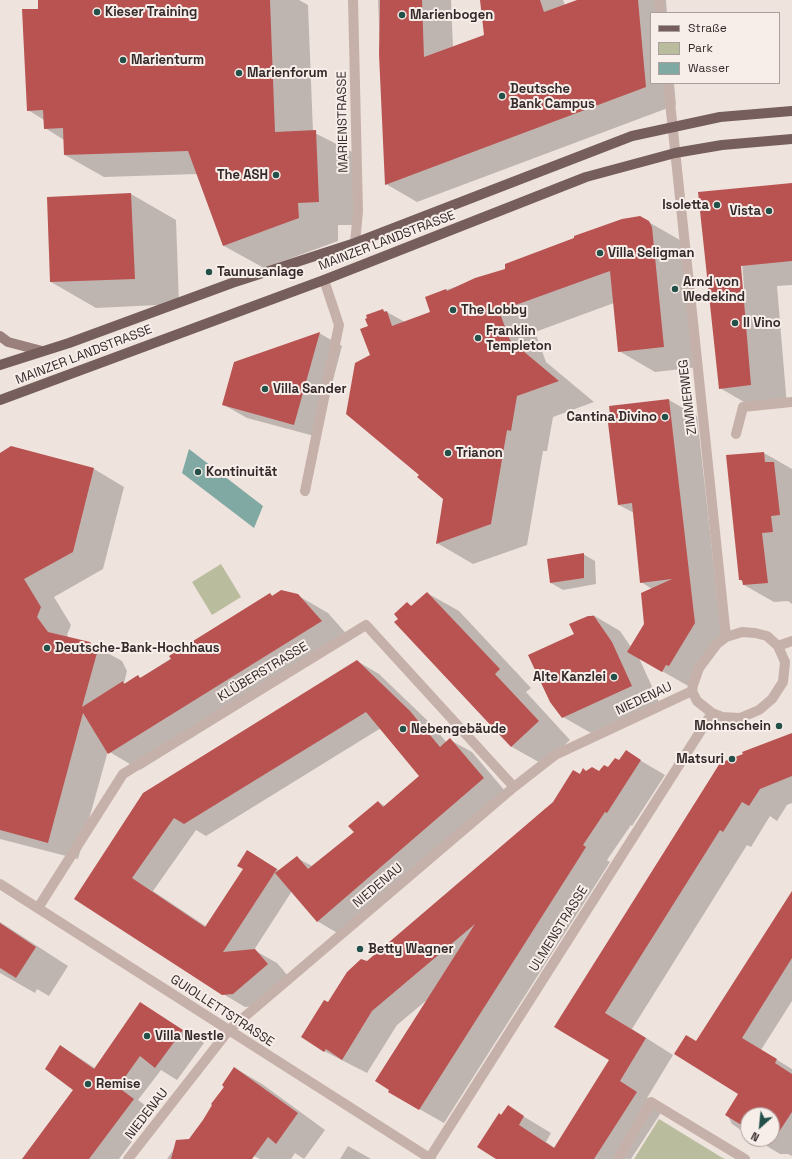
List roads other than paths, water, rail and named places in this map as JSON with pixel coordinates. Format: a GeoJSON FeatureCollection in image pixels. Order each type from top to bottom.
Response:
{"type":"FeatureCollection","features":[{"type":"Feature","properties":{"kind":"main road","name":"MAINZER LANDSTRASSE"},"geometry":{"type":"LineString","coordinates":[[0,365],[69,343],[232,283],[355,243],[632,136],[720,117],[792,111]]}},
{"type":"Feature","properties":{"kind":"main road","name":"MAINZER LANDSTRASSE"},"geometry":{"type":"LineString","coordinates":[[2,398],[324,280],[586,177],[675,153],[722,145],[792,139]]}},
{"type":"Feature","properties":{"kind":"main road"},"geometry":{"type":"LineString","coordinates":[[0,336],[8,342],[42,351]]}},
{"type":"Feature","properties":{"kind":"street","name":"MARIENSTRASSE"},"geometry":{"type":"LineString","coordinates":[[354,0],[358,211],[355,243]]}},
{"type":"Feature","properties":{"kind":"street"},"geometry":{"type":"LineString","coordinates":[[659,0],[660,12]]}},
{"type":"Feature","properties":{"kind":"street","name":"ZIMMERWEG"},"geometry":{"type":"LineString","coordinates":[[668,84],[726,637]]}},
{"type":"Feature","properties":{"kind":"street"},"geometry":{"type":"LineString","coordinates":[[305,491],[339,325],[324,280]]}},
{"type":"Feature","properties":{"kind":"street"},"geometry":{"type":"LineString","coordinates":[[736,434],[743,407],[792,402]]}},
{"type":"Feature","properties":{"kind":"street","name":"KLÜBERSTRASSE"},"geometry":{"type":"LineString","coordinates":[[38,908],[123,774],[366,625],[514,787]]}},
{"type":"Feature","properties":{"kind":"street"},"geometry":{"type":"LineString","coordinates":[[742,632],[755,633],[767,636],[778,646],[785,662],[788,685],[759,710],[747,716],[734,718],[722,717],[712,713],[697,701],[692,691],[694,678],[707,656],[717,644],[726,637],[742,632]]}},
{"type":"Feature","properties":{"kind":"street"},"geometry":{"type":"LineString","coordinates":[[778,646],[792,641]]}},
{"type":"Feature","properties":{"kind":"street","name":"NIEDENAU"},"geometry":{"type":"LineString","coordinates":[[128,1159],[229,1030],[514,787],[555,754],[692,691]]}},
{"type":"Feature","properties":{"kind":"street","name":"ULMENSTRASSE"},"geometry":{"type":"LineString","coordinates":[[430,1159],[712,713]]}},
{"type":"Feature","properties":{"kind":"street","name":"GUIOLLETTSTRASSE"},"geometry":{"type":"LineString","coordinates":[[0,884],[430,1159]]}},
{"type":"Feature","properties":{"kind":"street"},"geometry":{"type":"LineString","coordinates":[[618,1159],[651,1102],[745,1159]]}},
{"type":"Feature","properties":{"kind":"water"},"geometry":{"type":"Polygon","coordinates":[[[189,449],[263,506],[254,528],[182,473],[189,449]]]}},
{"type":"Feature","properties":{"kind":"place","name":"Kieser Training"},"geometry":{"type":"Point","coordinates":[97,12]}},
{"type":"Feature","properties":{"kind":"place","name":"Marienbogen"},"geometry":{"type":"Point","coordinates":[402,15]}},
{"type":"Feature","properties":{"kind":"place","name":"Marienturm"},"geometry":{"type":"Point","coordinates":[123,60]}},
{"type":"Feature","properties":{"kind":"place","name":"Marienforum"},"geometry":{"type":"Point","coordinates":[239,73]}},
{"type":"Feature","properties":{"kind":"place","name":"Deutsche Bank Campus"},"geometry":{"type":"Point","coordinates":[502,96]}},
{"type":"Feature","properties":{"kind":"place","name":"The ASH"},"geometry":{"type":"Point","coordinates":[276,175]}},
{"type":"Feature","properties":{"kind":"place","name":"Isoletta"},"geometry":{"type":"Point","coordinates":[717,205]}},
{"type":"Feature","properties":{"kind":"place","name":"Vista"},"geometry":{"type":"Point","coordinates":[769,211]}},
{"type":"Feature","properties":{"kind":"place","name":"Villa Seligman"},"geometry":{"type":"Point","coordinates":[600,253]}},
{"type":"Feature","properties":{"kind":"place","name":"Taunusanlage"},"geometry":{"type":"Point","coordinates":[209,272]}},
{"type":"Feature","properties":{"kind":"place","name":"Arnd von Wedekind"},"geometry":{"type":"Point","coordinates":[675,289]}},
{"type":"Feature","properties":{"kind":"place","name":"The Lobby"},"geometry":{"type":"Point","coordinates":[453,310]}},
{"type":"Feature","properties":{"kind":"place","name":"Il Vino"},"geometry":{"type":"Point","coordinates":[735,323]}},
{"type":"Feature","properties":{"kind":"place","name":"Franklin Templeton"},"geometry":{"type":"Point","coordinates":[478,338]}},
{"type":"Feature","properties":{"kind":"place","name":"Villa Sander"},"geometry":{"type":"Point","coordinates":[265,389]}},
{"type":"Feature","properties":{"kind":"place","name":"Cantina Divino"},"geometry":{"type":"Point","coordinates":[665,417]}},
{"type":"Feature","properties":{"kind":"place","name":"Trianon"},"geometry":{"type":"Point","coordinates":[448,453]}},
{"type":"Feature","properties":{"kind":"place","name":"Kontinuität"},"geometry":{"type":"Point","coordinates":[198,472]}},
{"type":"Feature","properties":{"kind":"place","name":"Deutsche-Bank-Hochhaus"},"geometry":{"type":"Point","coordinates":[47,648]}},
{"type":"Feature","properties":{"kind":"place","name":"Alte Kanzlei"},"geometry":{"type":"Point","coordinates":[614,677]}},
{"type":"Feature","properties":{"kind":"place","name":"Mohnschein"},"geometry":{"type":"Point","coordinates":[779,726]}},
{"type":"Feature","properties":{"kind":"place","name":"Nebengebäude"},"geometry":{"type":"Point","coordinates":[403,729]}},
{"type":"Feature","properties":{"kind":"place","name":"Matsuri"},"geometry":{"type":"Point","coordinates":[732,759]}},
{"type":"Feature","properties":{"kind":"place","name":"Betty Wagner"},"geometry":{"type":"Point","coordinates":[360,949]}},
{"type":"Feature","properties":{"kind":"place","name":"Villa Nestle"},"geometry":{"type":"Point","coordinates":[147,1036]}},
{"type":"Feature","properties":{"kind":"place","name":"Remise"},"geometry":{"type":"Point","coordinates":[88,1084]}}]}
